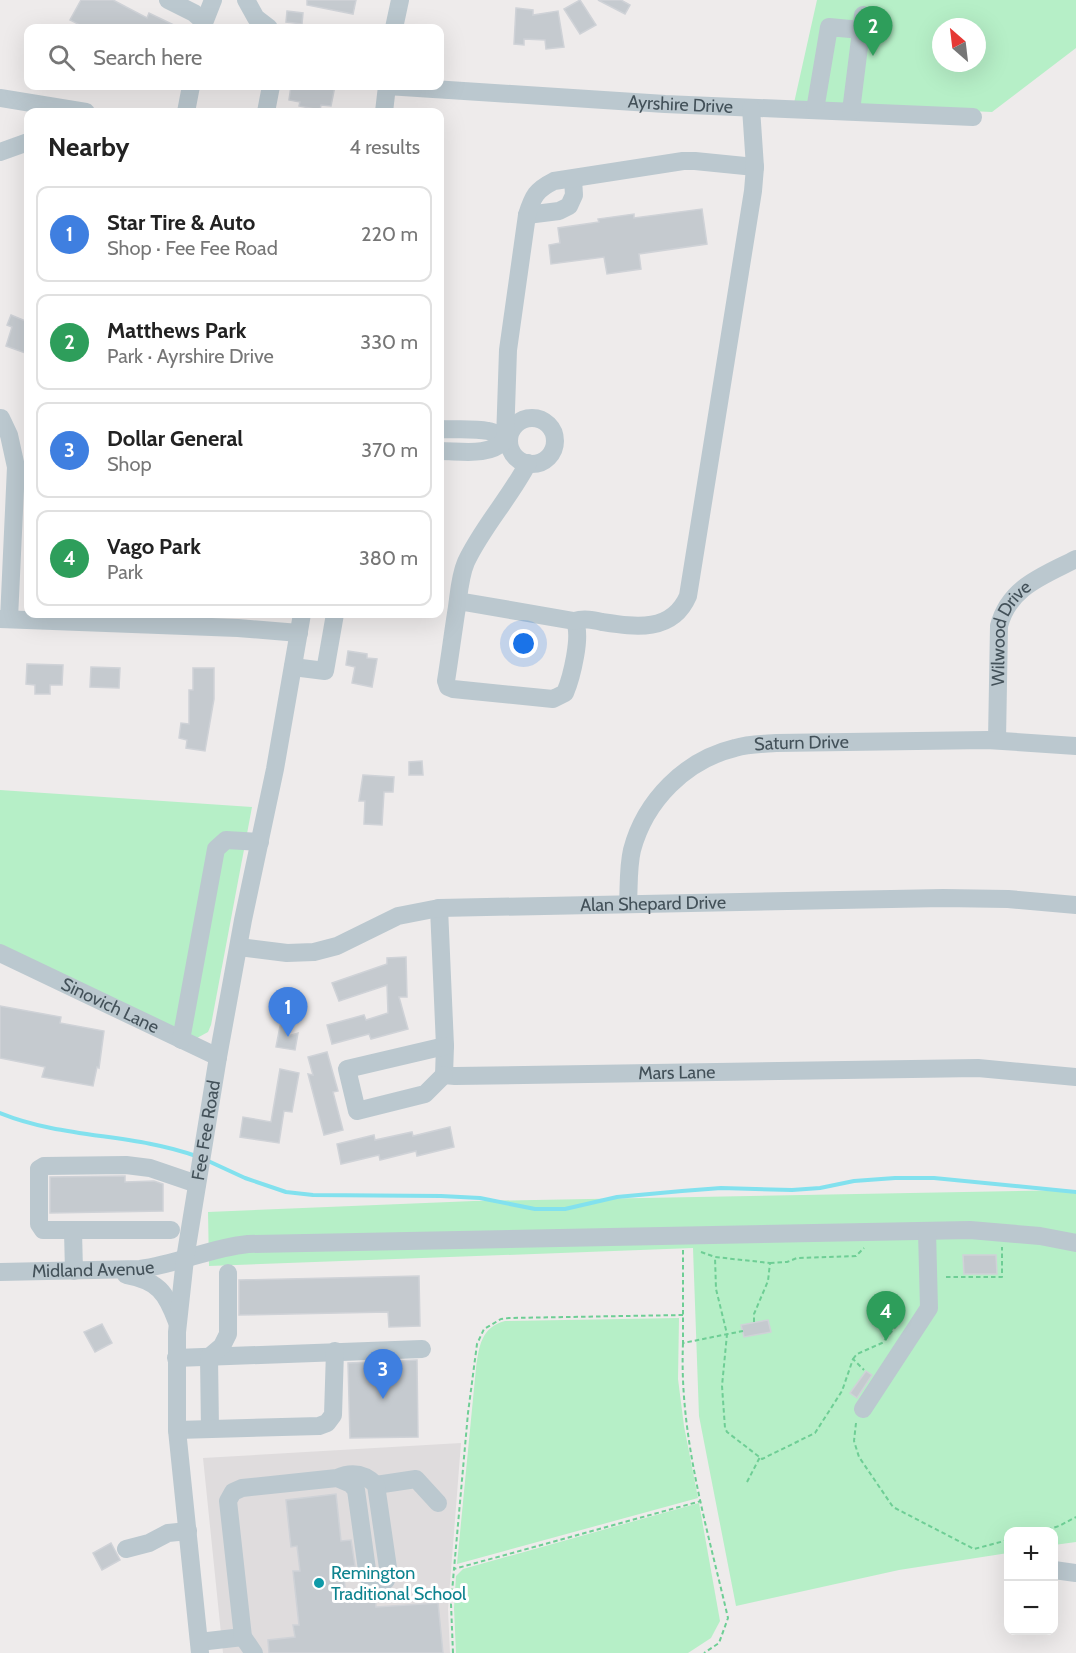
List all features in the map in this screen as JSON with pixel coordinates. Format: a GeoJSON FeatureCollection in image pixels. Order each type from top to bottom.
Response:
{"type":"FeatureCollection","features":[{"type":"Feature","properties":{"kind":"street"},"geometry":{"type":"LineString","coordinates":[[168,0],[194,13],[202,24]]}},
{"type":"Feature","properties":{"kind":"street"},"geometry":{"type":"LineString","coordinates":[[203,24],[213,0]]}},
{"type":"Feature","properties":{"kind":"street"},"geometry":{"type":"LineString","coordinates":[[246,0],[256,18],[264,24]]}},
{"type":"Feature","properties":{"kind":"street"},"geometry":{"type":"LineString","coordinates":[[395,24],[400,0]]}},
{"type":"Feature","properties":{"kind":"street"},"geometry":{"type":"LineString","coordinates":[[815,110],[829,27],[862,22],[851,111]]}},
{"type":"Feature","properties":{"kind":"street","name":"Ayrshire Drive"},"geometry":{"type":"LineString","coordinates":[[444,89],[751,108],[973,117]]}},
{"type":"Feature","properties":{"kind":"street"},"geometry":{"type":"LineString","coordinates":[[187,108],[190,90]]}},
{"type":"Feature","properties":{"kind":"street"},"geometry":{"type":"LineString","coordinates":[[267,108],[270,90]]}},
{"type":"Feature","properties":{"kind":"street"},"geometry":{"type":"LineString","coordinates":[[384,108],[387,90]]}},
{"type":"Feature","properties":{"kind":"street"},"geometry":{"type":"LineString","coordinates":[[0,98],[61,108]]}},
{"type":"Feature","properties":{"kind":"street"},"geometry":{"type":"LineString","coordinates":[[458,601],[574,621],[586,619],[633,626],[653,625],[667,620],[677,614],[688,596],[755,167],[751,108]]}},
{"type":"Feature","properties":{"kind":"street"},"geometry":{"type":"LineString","coordinates":[[0,152],[24,143]]}},
{"type":"Feature","properties":{"kind":"street"},"geometry":{"type":"LineString","coordinates":[[444,451],[490,450],[507,441],[519,422],[533,419],[547,424],[554,436],[552,451],[542,461],[528,463],[514,456],[507,441],[510,333],[527,215],[532,200],[540,188],[554,181],[683,161],[755,167]]}},
{"type":"Feature","properties":{"kind":"street"},"geometry":{"type":"LineString","coordinates":[[527,215],[559,211],[569,206],[574,195],[573,179]]}},
{"type":"Feature","properties":{"kind":"street"},"geometry":{"type":"LineString","coordinates":[[1,418],[9,435],[16,467],[4,619],[238,628],[299,633]]}},
{"type":"Feature","properties":{"kind":"street"},"geometry":{"type":"LineString","coordinates":[[444,429],[489,431],[507,441]]}},
{"type":"Feature","properties":{"kind":"street"},"geometry":{"type":"LineString","coordinates":[[528,463],[518,483],[475,545],[465,564],[446,681],[448,687],[553,699],[561,697],[570,681],[578,630],[574,621]]}},
{"type":"Feature","properties":{"kind":"street","name":"Wilwood Drive"},"geometry":{"type":"LineString","coordinates":[[997,740],[999,626],[1003,612],[1017,592],[1076,559]]}},
{"type":"Feature","properties":{"kind":"street","name":"Fee Fee Road"},"geometry":{"type":"LineString","coordinates":[[200,1647],[177,1430],[178,1324],[185,1259],[218,1057],[301,618]]}},
{"type":"Feature","properties":{"kind":"street"},"geometry":{"type":"LineString","coordinates":[[293,667],[325,671],[333,618]]}},
{"type":"Feature","properties":{"kind":"street","name":"Saturn Drive"},"geometry":{"type":"LineString","coordinates":[[628,904],[632,850],[651,807],[674,781],[690,769],[720,753],[742,746],[776,743],[997,740],[1076,746]]}},
{"type":"Feature","properties":{"kind":"street"},"geometry":{"type":"LineString","coordinates":[[181,1040],[216,849],[226,840],[260,842]]}},
{"type":"Feature","properties":{"kind":"street","name":"Alan Shepard Drive"},"geometry":{"type":"LineString","coordinates":[[239,947],[287,953],[314,952],[337,946],[398,916],[439,908],[943,898],[1008,899],[1076,905]]}},
{"type":"Feature","properties":{"kind":"street"},"geometry":{"type":"LineString","coordinates":[[439,908],[445,1046],[444,1075],[425,1094],[357,1112],[347,1069],[445,1046]]}},
{"type":"Feature","properties":{"kind":"street","name":"Sinovich Lane"},"geometry":{"type":"LineString","coordinates":[[0,953],[218,1057]]}},
{"type":"Feature","properties":{"kind":"street","name":"Mars Lane"},"geometry":{"type":"LineString","coordinates":[[444,1075],[978,1068],[1076,1077]]}},
{"type":"Feature","properties":{"kind":"street"},"geometry":{"type":"LineString","coordinates":[[171,1230],[43,1230],[39,1224],[39,1169],[44,1166],[134,1166],[150,1168],[197,1182]]}},
{"type":"Feature","properties":{"kind":"street","name":"Midland Avenue"},"geometry":{"type":"LineString","coordinates":[[0,1272],[104,1271],[162,1266],[214,1249],[248,1244],[970,1230],[1040,1236],[1076,1242]]}},
{"type":"Feature","properties":{"kind":"street"},"geometry":{"type":"LineString","coordinates":[[73,1231],[74,1271]]}},
{"type":"Feature","properties":{"kind":"street"},"geometry":{"type":"LineString","coordinates":[[863,1409],[929,1308],[927,1231]]}},
{"type":"Feature","properties":{"kind":"street"},"geometry":{"type":"LineString","coordinates":[[104,1271],[146,1280],[157,1286],[167,1298],[178,1324]]}},
{"type":"Feature","properties":{"kind":"street"},"geometry":{"type":"LineString","coordinates":[[208,1357],[222,1346],[228,1334],[228,1273]]}},
{"type":"Feature","properties":{"kind":"street"},"geometry":{"type":"LineString","coordinates":[[176,1358],[422,1349]]}},
{"type":"Feature","properties":{"kind":"street"},"geometry":{"type":"LineString","coordinates":[[177,1430],[319,1426],[327,1423],[333,1415],[335,1352]]}},
{"type":"Feature","properties":{"kind":"street"},"geometry":{"type":"LineString","coordinates":[[208,1357],[210,1429]]}},
{"type":"Feature","properties":{"kind":"street"},"geometry":{"type":"LineString","coordinates":[[254,1653],[243,1637],[228,1501],[233,1492],[242,1488],[337,1478],[350,1474],[370,1479],[376,1485],[388,1575],[386,1580],[379,1584],[372,1582],[366,1572],[354,1487],[337,1478]]}},
{"type":"Feature","properties":{"kind":"street"},"geometry":{"type":"LineString","coordinates":[[376,1485],[416,1479],[438,1503]]}},
{"type":"Feature","properties":{"kind":"street"},"geometry":{"type":"LineString","coordinates":[[126,1549],[149,1543],[168,1533],[188,1532]]}},
{"type":"Feature","properties":{"kind":"street"},"geometry":{"type":"LineString","coordinates":[[1058,1571],[1076,1573]]}},
{"type":"Feature","properties":{"kind":"street"},"geometry":{"type":"LineString","coordinates":[[200,1647],[243,1637]]}},
{"type":"Feature","properties":{"kind":"path"},"geometry":{"type":"LineString","coordinates":[[945,1277],[1002,1277],[1002,1241]]}},
{"type":"Feature","properties":{"kind":"path"},"geometry":{"type":"LineString","coordinates":[[684,1244],[682,1382],[685,1415],[701,1501],[728,1618],[719,1643],[704,1653]]}},
{"type":"Feature","properties":{"kind":"path"},"geometry":{"type":"LineString","coordinates":[[754,1322],[754,1314],[768,1281],[770,1263],[715,1257],[716,1289],[727,1334],[722,1386],[725,1428],[727,1432],[760,1457],[765,1458],[815,1433],[842,1391],[855,1355],[882,1343],[902,1320]]}},
{"type":"Feature","properties":{"kind":"path"},"geometry":{"type":"LineString","coordinates":[[453,1653],[451,1604],[471,1384],[478,1338],[484,1329],[509,1318],[683,1315]]}},
{"type":"Feature","properties":{"kind":"path"},"geometry":{"type":"LineString","coordinates":[[683,1343],[743,1331]]}},
{"type":"Feature","properties":{"kind":"path"},"geometry":{"type":"LineString","coordinates":[[853,1359],[864,1370]]}},
{"type":"Feature","properties":{"kind":"path"},"geometry":{"type":"LineString","coordinates":[[863,1409],[854,1429],[855,1445],[862,1465],[893,1507],[974,1549],[1004,1541]]}},
{"type":"Feature","properties":{"kind":"path"},"geometry":{"type":"LineString","coordinates":[[747,1482],[760,1457]]}},
{"type":"Feature","properties":{"kind":"path"},"geometry":{"type":"LineString","coordinates":[[454,1569],[701,1501]]}},
{"type":"Feature","properties":{"kind":"path"},"geometry":{"type":"LineString","coordinates":[[1056,1527],[1076,1517]]}},
{"type":"Feature","properties":{"kind":"shaded area"},"geometry":{"type":"Polygon","coordinates":[[[461,1443],[448,1609],[450,1653],[223,1653],[203,1458],[461,1443]]]}},
{"type":"Feature","properties":{"kind":"green space"},"geometry":{"type":"Polygon","coordinates":[[[817,0],[1076,0],[1076,48],[992,112],[794,103],[817,0]]]}},
{"type":"Feature","properties":{"kind":"green space"},"geometry":{"type":"Polygon","coordinates":[[[0,790],[252,807],[208,1032],[197,1038],[0,949],[0,790]]]}},
{"type":"Feature","properties":{"kind":"green space"},"geometry":{"type":"Polygon","coordinates":[[[1076,1190],[1076,1542],[1058,1544],[1058,1527],[1004,1527],[1004,1554],[899,1570],[736,1606],[699,1416],[693,1248],[209,1266],[208,1212],[474,1201],[1076,1190]]]}},
{"type":"Feature","properties":{"kind":"green space"},"geometry":{"type":"Polygon","coordinates":[[[679,1318],[678,1379],[684,1426],[698,1498],[457,1564],[476,1368],[480,1345],[486,1333],[505,1321],[679,1318]]]}},
{"type":"Feature","properties":{"kind":"green space"},"geometry":{"type":"Polygon","coordinates":[[[699,1503],[720,1621],[711,1638],[688,1653],[456,1653],[454,1608],[456,1576],[463,1569],[699,1503]]]}},
{"type":"Feature","properties":{"kind":"building"},"geometry":{"type":"Polygon","coordinates":[[[81,0],[113,0],[147,18],[149,13],[172,24],[78,24],[70,20],[81,0]]]}},
{"type":"Feature","properties":{"kind":"building"},"geometry":{"type":"Polygon","coordinates":[[[307,0],[356,0],[353,14],[307,5],[307,0]]]}},
{"type":"Feature","properties":{"kind":"building"},"geometry":{"type":"Polygon","coordinates":[[[580,0],[596,25],[580,34],[564,9],[580,0]]]}},
{"type":"Feature","properties":{"kind":"building"},"geometry":{"type":"Polygon","coordinates":[[[598,0],[621,0],[630,5],[625,14],[598,0]]]}},
{"type":"Feature","properties":{"kind":"building"},"geometry":{"type":"Polygon","coordinates":[[[516,8],[533,10],[533,15],[558,11],[564,47],[546,49],[545,40],[524,39],[524,45],[514,44],[516,8]]]}},
{"type":"Feature","properties":{"kind":"building"},"geometry":{"type":"Polygon","coordinates":[[[287,11],[303,13],[302,24],[286,22],[287,11]]]}},
{"type":"Feature","properties":{"kind":"building"},"geometry":{"type":"Polygon","coordinates":[[[290,90],[334,90],[331,106],[321,105],[320,108],[310,108],[299,106],[300,102],[289,100],[290,90]]]}},
{"type":"Feature","properties":{"kind":"building"},"geometry":{"type":"Polygon","coordinates":[[[702,209],[707,244],[639,254],[641,269],[607,274],[604,257],[551,264],[549,245],[560,243],[558,228],[634,214],[634,218],[702,209]]]}},
{"type":"Feature","properties":{"kind":"building"},"geometry":{"type":"Polygon","coordinates":[[[11,315],[24,320],[24,353],[6,346],[12,327],[7,325],[11,315]]]}},
{"type":"Feature","properties":{"kind":"building"},"geometry":{"type":"Polygon","coordinates":[[[348,651],[367,654],[367,658],[377,659],[372,687],[352,683],[355,667],[346,665],[348,651]]]}},
{"type":"Feature","properties":{"kind":"building"},"geometry":{"type":"Polygon","coordinates":[[[27,664],[63,665],[62,685],[50,685],[50,694],[35,694],[35,685],[26,684],[27,664]]]}},
{"type":"Feature","properties":{"kind":"building"},"geometry":{"type":"Polygon","coordinates":[[[91,667],[120,668],[119,688],[90,687],[91,667]]]}},
{"type":"Feature","properties":{"kind":"building"},"geometry":{"type":"Polygon","coordinates":[[[193,668],[214,668],[214,699],[205,751],[186,748],[187,740],[179,738],[181,723],[189,724],[189,690],[193,690],[193,668]]]}},
{"type":"Feature","properties":{"kind":"building"},"geometry":{"type":"Polygon","coordinates":[[[422,761],[423,775],[409,775],[409,762],[422,761]]]}},
{"type":"Feature","properties":{"kind":"building"},"geometry":{"type":"Polygon","coordinates":[[[363,775],[394,777],[393,792],[384,792],[382,825],[364,824],[365,801],[359,801],[363,775]]]}},
{"type":"Feature","properties":{"kind":"building"},"geometry":{"type":"Polygon","coordinates":[[[406,957],[407,997],[399,997],[408,1029],[371,1039],[369,1034],[332,1044],[327,1025],[364,1015],[366,1020],[388,1013],[387,985],[339,1001],[332,983],[387,964],[387,958],[406,957]]]}},
{"type":"Feature","properties":{"kind":"building"},"geometry":{"type":"Polygon","coordinates":[[[0,1006],[61,1017],[60,1023],[104,1031],[99,1068],[97,1067],[93,1086],[42,1077],[45,1067],[0,1058],[0,1006]]]}},
{"type":"Feature","properties":{"kind":"building"},"geometry":{"type":"Polygon","coordinates":[[[282,1016],[288,1036],[298,1033],[295,1050],[276,1047],[282,1016]]]}},
{"type":"Feature","properties":{"kind":"building"},"geometry":{"type":"Polygon","coordinates":[[[327,1052],[338,1091],[333,1092],[343,1130],[324,1135],[308,1074],[313,1075],[308,1057],[327,1052]]]}},
{"type":"Feature","properties":{"kind":"building"},"geometry":{"type":"Polygon","coordinates":[[[280,1069],[299,1073],[292,1112],[284,1111],[279,1143],[240,1137],[243,1117],[271,1122],[280,1069]]]}},
{"type":"Feature","properties":{"kind":"building"},"geometry":{"type":"Polygon","coordinates":[[[450,1127],[454,1147],[417,1156],[416,1151],[380,1160],[379,1155],[341,1164],[337,1144],[374,1135],[375,1140],[412,1132],[413,1136],[450,1127]]]}},
{"type":"Feature","properties":{"kind":"building"},"geometry":{"type":"Polygon","coordinates":[[[125,1176],[125,1182],[154,1181],[163,1184],[163,1211],[50,1213],[50,1177],[125,1176]]]}},
{"type":"Feature","properties":{"kind":"building"},"geometry":{"type":"Polygon","coordinates":[[[963,1255],[996,1255],[997,1274],[964,1274],[963,1255]]]}},
{"type":"Feature","properties":{"kind":"building"},"geometry":{"type":"Polygon","coordinates":[[[419,1276],[420,1326],[389,1327],[388,1312],[239,1315],[239,1280],[419,1276]]]}},
{"type":"Feature","properties":{"kind":"building"},"geometry":{"type":"Polygon","coordinates":[[[768,1320],[771,1332],[744,1337],[741,1325],[768,1320]]]}},
{"type":"Feature","properties":{"kind":"building"},"geometry":{"type":"Polygon","coordinates":[[[102,1324],[112,1343],[95,1352],[84,1332],[102,1324]]]}},
{"type":"Feature","properties":{"kind":"building"},"geometry":{"type":"Polygon","coordinates":[[[417,1360],[418,1437],[350,1438],[348,1363],[417,1360]]]}},
{"type":"Feature","properties":{"kind":"building"},"geometry":{"type":"Polygon","coordinates":[[[866,1371],[872,1375],[857,1398],[850,1393],[866,1371]]]}},
{"type":"Feature","properties":{"kind":"building","name":"Remington Traditional School"},"geometry":{"type":"Polygon","coordinates":[[[336,1494],[341,1541],[351,1540],[355,1566],[343,1567],[346,1598],[375,1595],[376,1607],[438,1603],[443,1653],[269,1653],[268,1640],[295,1637],[293,1625],[299,1625],[293,1571],[300,1571],[297,1546],[291,1547],[286,1500],[336,1494]]]}},
{"type":"Feature","properties":{"kind":"building"},"geometry":{"type":"Polygon","coordinates":[[[111,1543],[120,1560],[102,1570],[93,1553],[111,1543]]]}},
{"type":"Feature","properties":{"kind":"waterway"},"geometry":{"type":"LineString","coordinates":[[0,1113],[49,1127],[147,1143],[196,1156]]}},
{"type":"Feature","properties":{"kind":"waterway"},"geometry":{"type":"LineString","coordinates":[[206,1160],[245,1178],[286,1192],[313,1195],[480,1198],[535,1209],[565,1209],[617,1197],[682,1191],[721,1188],[792,1190],[895,1178],[934,1178],[1076,1192]]}},
{"type":"Feature","properties":{"kind":"place","name":"Matthews Park"},"geometry":{"type":"Point","coordinates":[873,56]}},
{"type":"Feature","properties":{"kind":"place","name":"Star Tire & Auto"},"geometry":{"type":"Point","coordinates":[288,1037]}},
{"type":"Feature","properties":{"kind":"place","name":"Vago Park"},"geometry":{"type":"Point","coordinates":[886,1341]}},
{"type":"Feature","properties":{"kind":"place","name":"Dollar General"},"geometry":{"type":"Point","coordinates":[383,1399]}},
{"type":"Feature","properties":{"kind":"place","name":"Remington Traditional School"},"geometry":{"type":"Point","coordinates":[319,1583]}}]}
